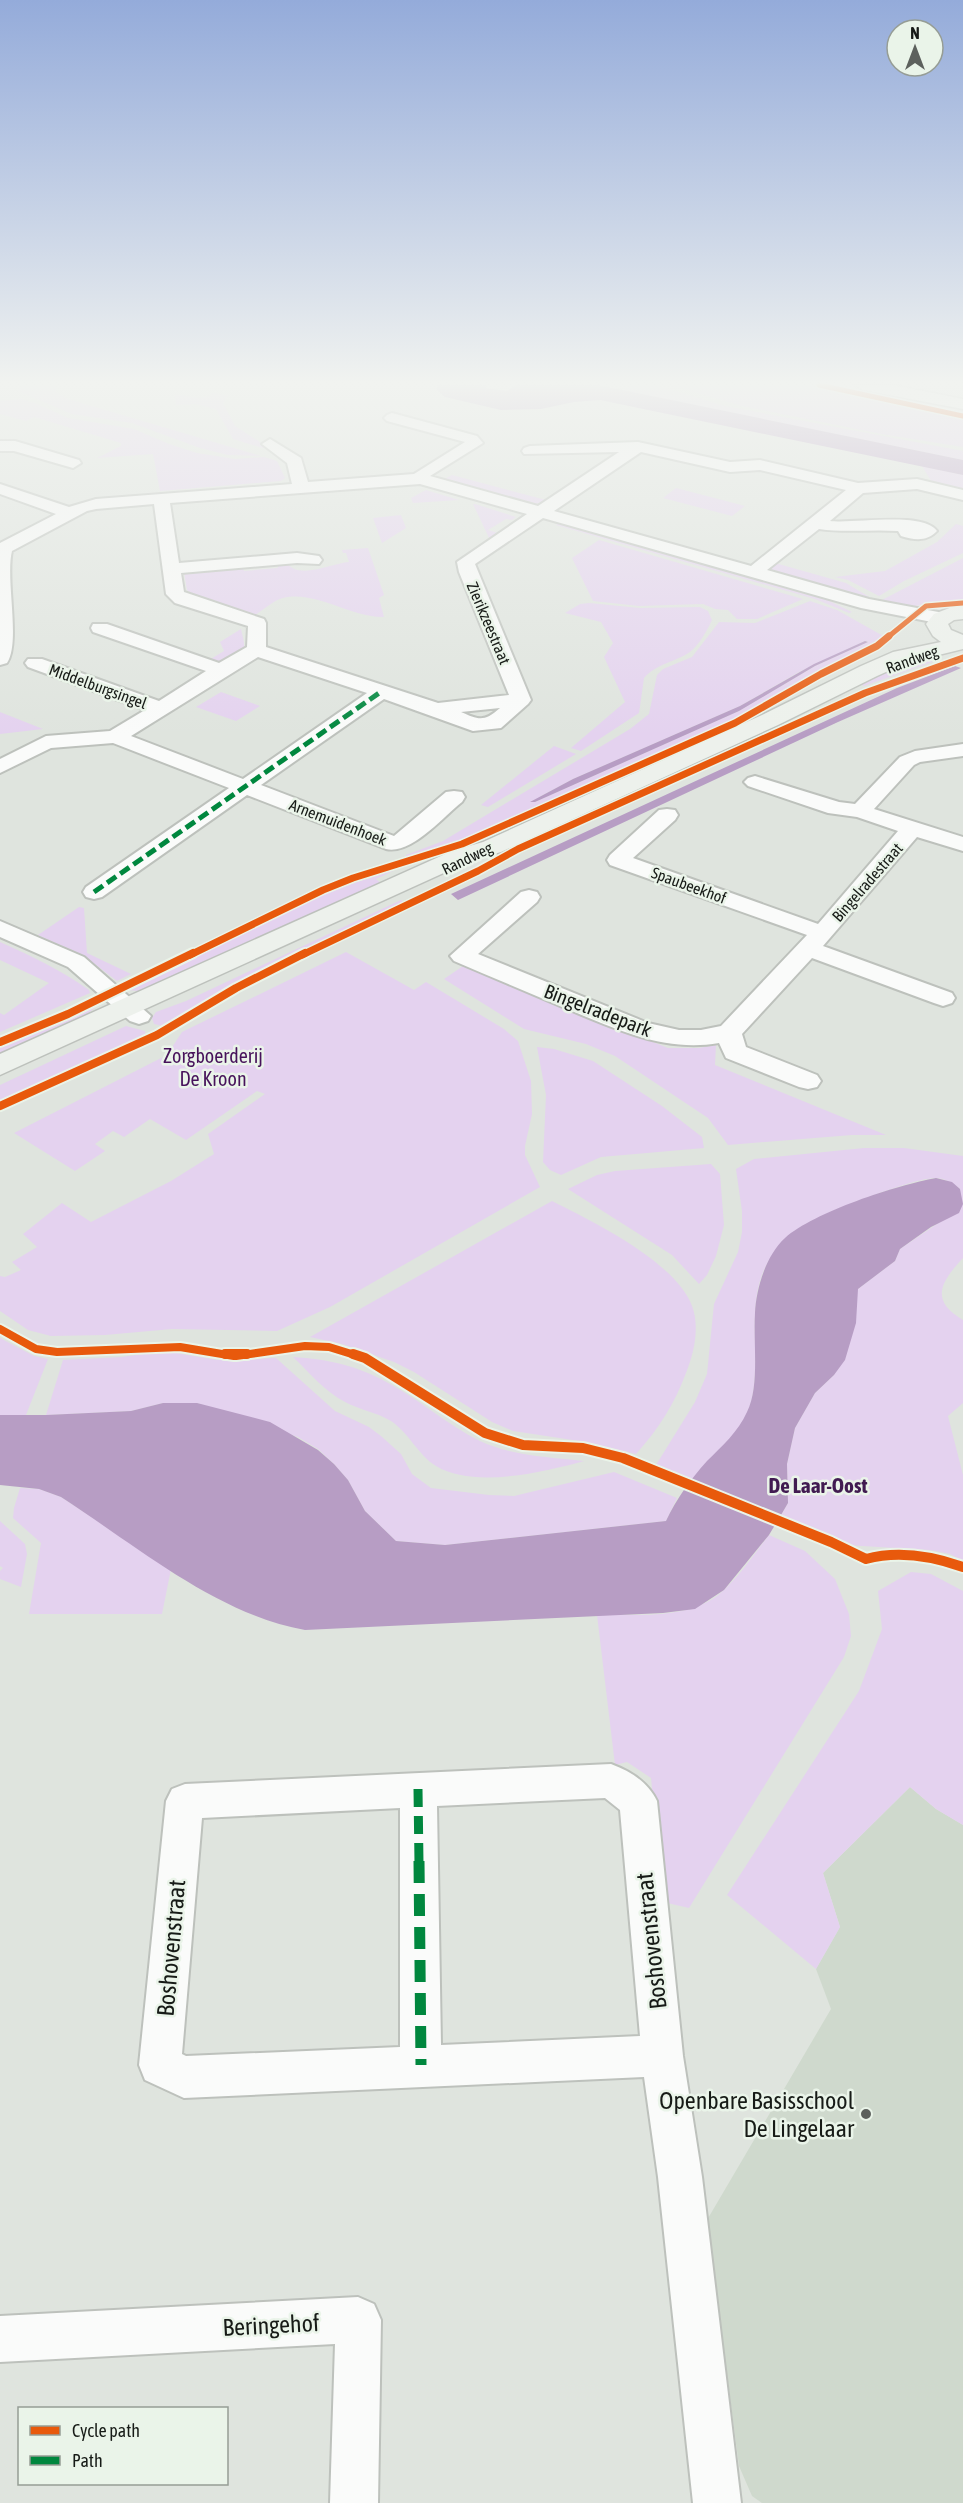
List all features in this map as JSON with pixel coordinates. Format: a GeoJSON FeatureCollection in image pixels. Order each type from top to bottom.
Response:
{"type":"FeatureCollection","features":[{"type":"Feature","properties":{"kind":"street"},"geometry":{"type":"LineString","coordinates":[[38,502],[71,513]]}},
{"type":"Feature","properties":{"kind":"street"},"geometry":{"type":"LineString","coordinates":[[0,659],[2,642],[1,567],[4,549],[71,513],[96,504],[120,502]]}},
{"type":"Feature","properties":{"kind":"street"},"geometry":{"type":"LineString","coordinates":[[162,502],[175,594],[181,599],[257,623],[256,650]]}},
{"type":"Feature","properties":{"kind":"street"},"geometry":{"type":"LineString","coordinates":[[504,502],[867,604],[893,616],[940,626],[963,642]]}},
{"type":"Feature","properties":{"kind":"street"},"geometry":{"type":"LineString","coordinates":[[541,512],[556,502]]}},
{"type":"Feature","properties":{"kind":"street"},"geometry":{"type":"LineString","coordinates":[[754,572],[842,502]]}},
{"type":"Feature","properties":{"kind":"street","name":"Zierikzeestraat"},"geometry":{"type":"LineString","coordinates":[[256,650],[436,709],[473,725],[494,724],[521,700],[468,572],[466,562],[541,512]]}},
{"type":"Feature","properties":{"kind":"street"},"geometry":{"type":"LineString","coordinates":[[816,524],[838,527],[877,524],[905,527]]}},
{"type":"Feature","properties":{"kind":"street"},"geometry":{"type":"LineString","coordinates":[[171,569],[297,558],[313,560]]}},
{"type":"Feature","properties":{"kind":"street","name":"Randweg"},"geometry":{"type":"LineString","coordinates":[[0,1065],[133,1010],[451,871],[492,847],[760,725],[901,657],[940,626],[963,613]]}},
{"type":"Feature","properties":{"kind":"street"},"geometry":{"type":"LineString","coordinates":[[100,628],[221,670]]}},
{"type":"Feature","properties":{"kind":"street","name":"Randweg"},"geometry":{"type":"LineString","coordinates":[[901,657],[926,653],[963,642]]}},
{"type":"Feature","properties":{"kind":"street","name":"Middelburgsingel"},"geometry":{"type":"LineString","coordinates":[[0,767],[46,742],[116,737],[256,650]]}},
{"type":"Feature","properties":{"kind":"street","name":"Middelburgsingel"},"geometry":{"type":"LineString","coordinates":[[34,663],[161,709]]}},
{"type":"Feature","properties":{"kind":"street"},"geometry":{"type":"LineString","coordinates":[[94,892],[382,691]]}},
{"type":"Feature","properties":{"kind":"street","name":"Arnemuidenhoek"},"geometry":{"type":"LineString","coordinates":[[116,737],[394,844],[404,840],[454,797]]}},
{"type":"Feature","properties":{"kind":"street"},"geometry":{"type":"LineString","coordinates":[[860,811],[907,761],[915,757],[963,750]]}},
{"type":"Feature","properties":{"kind":"street","name":"Bingelradestraat"},"geometry":{"type":"LineString","coordinates":[[729,1033],[815,941],[912,829],[860,811],[836,808],[755,782]]}},
{"type":"Feature","properties":{"kind":"street","name":"Spaubeekhof"},"geometry":{"type":"LineString","coordinates":[[667,815],[618,860],[815,941]]}},
{"type":"Feature","properties":{"kind":"street"},"geometry":{"type":"LineString","coordinates":[[912,829],[963,844]]}},
{"type":"Feature","properties":{"kind":"street","name":"Bingelradepark"},"geometry":{"type":"LineString","coordinates":[[529,897],[462,956],[641,1030],[679,1038],[701,1038],[729,1033]]}},
{"type":"Feature","properties":{"kind":"street"},"geometry":{"type":"LineString","coordinates":[[0,928],[76,962],[133,1010]]}},
{"type":"Feature","properties":{"kind":"street"},"geometry":{"type":"LineString","coordinates":[[815,941],[943,998]]}},
{"type":"Feature","properties":{"kind":"street","name":"Randweg"},"geometry":{"type":"LineString","coordinates":[[0,1080],[133,1010]]}},
{"type":"Feature","properties":{"kind":"street"},"geometry":{"type":"LineString","coordinates":[[729,1033],[735,1052],[808,1082]]}},
{"type":"Feature","properties":{"kind":"street","name":"Boshovenstraat"},"geometry":{"type":"LineString","coordinates":[[662,2056],[184,2077],[160,2065],[184,1801],[611,1781],[638,1802],[662,2056],[680,2177],[717,2503]]}},
{"type":"Feature","properties":{"kind":"street"},"geometry":{"type":"LineString","coordinates":[[418,1790],[421,2065]]}},
{"type":"Feature","properties":{"kind":"street","name":"Beringehof"},"geometry":{"type":"LineString","coordinates":[[0,2339],[358,2320],[354,2503]]}},
{"type":"Feature","properties":{"kind":"shaded area"},"geometry":{"type":"Polygon","coordinates":[[[865,641],[868,642],[815,666],[739,711],[535,802],[530,802],[573,779],[740,706],[814,664],[865,641]]]}},
{"type":"Feature","properties":{"kind":"shaded area"},"geometry":{"type":"Polygon","coordinates":[[[955,666],[961,668],[838,722],[458,900],[451,894],[897,688],[955,666]]]}},
{"type":"Feature","properties":{"kind":"shaded area"},"geometry":{"type":"Polygon","coordinates":[[[936,1178],[952,1182],[960,1189],[963,1204],[959,1213],[931,1227],[900,1249],[895,1261],[858,1289],[856,1323],[845,1360],[834,1375],[815,1393],[795,1428],[787,1464],[788,1503],[769,1535],[724,1590],[695,1609],[663,1613],[305,1630],[272,1622],[209,1594],[178,1576],[61,1497],[39,1489],[0,1485],[0,1415],[131,1411],[163,1403],[197,1403],[270,1422],[318,1450],[348,1480],[365,1511],[396,1541],[445,1545],[666,1521],[689,1482],[734,1432],[747,1412],[755,1377],[757,1294],[767,1263],[778,1245],[798,1228],[835,1209],[879,1193],[936,1178]]]}},
{"type":"Feature","properties":{"kind":"shaded area","name":"Openbare Basisschool De Lingelaar"},"geometry":{"type":"Polygon","coordinates":[[[910,1787],[936,1809],[963,1825],[963,2503],[762,2503],[752,2496],[739,2466],[707,2220],[831,2009],[816,1969],[840,1927],[823,1873],[910,1787]]]}},
{"type":"Feature","properties":{"kind":"green space"},"geometry":{"type":"Polygon","coordinates":[[[520,502],[541,502],[536,504],[520,502]]]}},
{"type":"Feature","properties":{"kind":"green space"},"geometry":{"type":"Polygon","coordinates":[[[678,502],[729,502],[745,506],[732,516],[678,502]]]}},
{"type":"Feature","properties":{"kind":"green space"},"geometry":{"type":"Polygon","coordinates":[[[473,504],[516,517],[512,520],[506,519],[488,530],[498,533],[490,540],[473,504]]]}},
{"type":"Feature","properties":{"kind":"green space"},"geometry":{"type":"Polygon","coordinates":[[[401,515],[406,528],[382,543],[373,518],[401,515]]]}},
{"type":"Feature","properties":{"kind":"green space"},"geometry":{"type":"Polygon","coordinates":[[[561,522],[815,594],[852,612],[849,613],[815,599],[556,525],[561,522]]]}},
{"type":"Feature","properties":{"kind":"green space"},"geometry":{"type":"Polygon","coordinates":[[[956,524],[963,526],[963,553],[904,581],[879,596],[848,580],[835,577],[885,571],[937,542],[956,524]]]}},
{"type":"Feature","properties":{"kind":"green space"},"geometry":{"type":"Polygon","coordinates":[[[599,540],[803,599],[757,619],[737,619],[728,610],[715,609],[703,604],[639,606],[593,601],[572,558],[599,540]]]}},
{"type":"Feature","properties":{"kind":"green space"},"geometry":{"type":"Polygon","coordinates":[[[368,548],[384,595],[379,598],[384,617],[359,613],[308,598],[295,597],[280,599],[255,615],[192,594],[187,590],[184,572],[242,565],[244,571],[278,568],[277,562],[286,562],[299,570],[316,570],[349,562],[346,553],[342,550],[368,548]]]}},
{"type":"Feature","properties":{"kind":"green space"},"geometry":{"type":"Polygon","coordinates":[[[963,558],[963,602],[929,603],[907,608],[880,601],[963,558]]]}},
{"type":"Feature","properties":{"kind":"green space"},"geometry":{"type":"Polygon","coordinates":[[[775,563],[846,583],[871,598],[766,571],[775,563]]]}},
{"type":"Feature","properties":{"kind":"green space"},"geometry":{"type":"Polygon","coordinates":[[[810,601],[837,610],[885,637],[721,726],[467,839],[406,858],[406,855],[443,841],[630,729],[649,714],[657,675],[663,669],[692,657],[719,622],[755,623],[810,601]],[[865,641],[799,672],[740,706],[573,779],[541,796],[535,802],[739,711],[815,666],[868,642],[865,641]]]}},
{"type":"Feature","properties":{"kind":"green space"},"geometry":{"type":"Polygon","coordinates":[[[580,604],[640,608],[700,607],[708,611],[712,620],[697,646],[690,652],[654,669],[644,678],[639,713],[581,751],[571,748],[625,702],[604,657],[613,643],[601,622],[565,613],[580,604]]]}},
{"type":"Feature","properties":{"kind":"green space"},"geometry":{"type":"Polygon","coordinates":[[[241,629],[244,645],[240,653],[227,660],[209,660],[224,651],[220,642],[241,629]]]}},
{"type":"Feature","properties":{"kind":"green space"},"geometry":{"type":"Polygon","coordinates":[[[931,655],[932,662],[864,686],[858,683],[931,655]]]}},
{"type":"Feature","properties":{"kind":"green space"},"geometry":{"type":"Polygon","coordinates":[[[221,692],[260,706],[236,721],[196,707],[221,692]]]}},
{"type":"Feature","properties":{"kind":"green space"},"geometry":{"type":"Polygon","coordinates":[[[0,712],[43,729],[0,734],[0,712]]]}},
{"type":"Feature","properties":{"kind":"green space"},"geometry":{"type":"Polygon","coordinates":[[[554,746],[576,754],[488,807],[481,805],[554,746]]]}},
{"type":"Feature","properties":{"kind":"green space"},"geometry":{"type":"Polygon","coordinates":[[[395,870],[376,879],[383,885],[157,987],[139,991],[128,990],[329,891],[395,870]]]}},
{"type":"Feature","properties":{"kind":"green space"},"geometry":{"type":"Polygon","coordinates":[[[401,900],[404,902],[234,985],[163,1026],[154,1024],[152,1018],[156,1012],[186,1001],[401,900]]]}},
{"type":"Feature","properties":{"kind":"green space"},"geometry":{"type":"Polygon","coordinates":[[[79,907],[84,908],[87,953],[131,974],[117,981],[83,955],[38,935],[79,907]]]}},
{"type":"Feature","properties":{"kind":"green space"},"geometry":{"type":"Polygon","coordinates":[[[0,942],[57,970],[89,990],[90,993],[0,1032],[0,1013],[4,1015],[49,983],[0,960],[0,942]]]}},
{"type":"Feature","properties":{"kind":"green space","name":"Zorgboerderij De Kroon"},"geometry":{"type":"Polygon","coordinates":[[[346,952],[414,990],[426,982],[504,1029],[518,1041],[531,1081],[532,1114],[525,1155],[540,1187],[330,1307],[277,1331],[172,1329],[105,1335],[51,1336],[28,1330],[0,1311],[0,1276],[5,1277],[21,1270],[12,1262],[37,1247],[23,1234],[62,1203],[91,1222],[171,1181],[214,1154],[208,1134],[265,1094],[257,1091],[186,1140],[150,1119],[124,1137],[113,1131],[95,1144],[105,1151],[75,1171],[14,1133],[167,1055],[182,1032],[346,952]]]}},
{"type":"Feature","properties":{"kind":"green space"},"geometry":{"type":"Polygon","coordinates":[[[463,966],[668,1048],[699,1048],[716,1045],[715,1065],[886,1135],[852,1135],[728,1145],[708,1118],[615,1056],[586,1044],[524,1029],[444,979],[463,966]]]}},
{"type":"Feature","properties":{"kind":"green space"},"geometry":{"type":"Polygon","coordinates":[[[96,1007],[83,1017],[0,1059],[0,1047],[96,1007]]]}},
{"type":"Feature","properties":{"kind":"green space"},"geometry":{"type":"Polygon","coordinates":[[[126,1026],[145,1031],[146,1036],[0,1102],[0,1085],[126,1026]]]}},
{"type":"Feature","properties":{"kind":"green space"},"geometry":{"type":"Polygon","coordinates":[[[537,1047],[554,1049],[593,1061],[662,1106],[702,1137],[704,1148],[601,1157],[561,1175],[550,1170],[543,1162],[546,1095],[537,1047]]]}},
{"type":"Feature","properties":{"kind":"green space"},"geometry":{"type":"Polygon","coordinates":[[[864,1148],[904,1148],[963,1156],[963,1258],[944,1283],[942,1298],[952,1313],[963,1320],[963,1403],[948,1416],[963,1475],[963,1561],[950,1554],[930,1550],[845,1545],[781,1515],[788,1503],[787,1464],[795,1428],[815,1393],[834,1375],[858,1289],[895,1261],[900,1249],[943,1220],[960,1189],[943,1179],[925,1179],[845,1206],[810,1222],[784,1242],[771,1257],[762,1274],[757,1293],[753,1391],[749,1409],[739,1429],[692,1480],[656,1465],[695,1402],[707,1374],[714,1304],[738,1252],[742,1232],[742,1211],[736,1169],[754,1159],[864,1148]]]}},
{"type":"Feature","properties":{"kind":"green space"},"geometry":{"type":"Polygon","coordinates":[[[711,1164],[720,1174],[724,1225],[716,1256],[707,1275],[699,1284],[672,1255],[568,1189],[597,1175],[615,1171],[711,1164]]]}},
{"type":"Feature","properties":{"kind":"green space"},"geometry":{"type":"Polygon","coordinates":[[[552,1201],[610,1231],[651,1259],[683,1290],[692,1306],[696,1323],[695,1340],[686,1373],[665,1416],[636,1454],[586,1442],[513,1431],[492,1422],[414,1372],[394,1362],[342,1344],[310,1337],[552,1201]]]}},
{"type":"Feature","properties":{"kind":"green space"},"geometry":{"type":"Polygon","coordinates":[[[0,1338],[34,1356],[48,1359],[26,1415],[0,1415],[0,1338]]]}},
{"type":"Feature","properties":{"kind":"green space"},"geometry":{"type":"Polygon","coordinates":[[[164,1351],[218,1360],[276,1358],[335,1411],[369,1427],[381,1436],[401,1454],[412,1474],[431,1488],[514,1496],[614,1472],[677,1498],[666,1521],[445,1545],[396,1541],[365,1511],[348,1480],[334,1464],[318,1449],[298,1437],[197,1403],[163,1403],[131,1411],[46,1415],[63,1360],[122,1357],[164,1351]]]}},
{"type":"Feature","properties":{"kind":"green space"},"geometry":{"type":"Polygon","coordinates":[[[293,1357],[331,1362],[367,1372],[401,1391],[468,1435],[492,1446],[531,1455],[584,1461],[549,1470],[509,1476],[470,1476],[452,1473],[430,1461],[391,1421],[351,1405],[331,1393],[293,1357]]]}},
{"type":"Feature","properties":{"kind":"green space"},"geometry":{"type":"Polygon","coordinates":[[[20,1488],[39,1489],[61,1497],[171,1569],[162,1614],[29,1614],[41,1543],[13,1518],[20,1488]]]}},
{"type":"Feature","properties":{"kind":"green space"},"geometry":{"type":"Polygon","coordinates":[[[0,1521],[25,1544],[27,1554],[21,1587],[0,1579],[0,1571],[3,1568],[0,1566],[0,1521]]]}},
{"type":"Feature","properties":{"kind":"green space"},"geometry":{"type":"Polygon","coordinates":[[[769,1535],[805,1551],[835,1579],[849,1614],[851,1636],[844,1657],[689,1908],[663,1902],[651,1778],[627,1762],[615,1765],[597,1615],[665,1614],[697,1606],[712,1599],[725,1589],[769,1535]]]}},
{"type":"Feature","properties":{"kind":"green space"},"geometry":{"type":"Polygon","coordinates":[[[911,1572],[931,1574],[963,1591],[963,1825],[936,1809],[910,1787],[823,1873],[840,1927],[816,1969],[727,1895],[859,1691],[882,1629],[878,1591],[911,1572]]]}},
{"type":"Feature","properties":{"kind":"marked path"},"geometry":{"type":"LineString","coordinates":[[94,892],[382,691]]}},
{"type":"Feature","properties":{"kind":"marked path"},"geometry":{"type":"LineString","coordinates":[[418,1789],[421,2065]]}},
{"type":"Feature","properties":{"kind":"cycle path"},"geometry":{"type":"LineString","coordinates":[[0,1042],[68,1014],[323,890],[353,878],[462,844],[735,723],[821,674],[877,646],[926,606],[963,603]]}},
{"type":"Feature","properties":{"kind":"cycle path"},"geometry":{"type":"LineString","coordinates":[[0,1106],[157,1035],[236,988],[478,871],[518,849],[865,693],[963,658]]}},
{"type":"Feature","properties":{"kind":"cycle path"},"geometry":{"type":"LineString","coordinates":[[0,1329],[36,1349],[57,1352],[180,1347],[235,1356],[305,1346],[329,1347],[365,1358],[485,1433],[523,1445],[583,1448],[623,1458],[831,1542],[866,1559],[881,1555],[913,1555],[941,1559],[963,1567]]}},
{"type":"Feature","properties":{"kind":"place","name":"Openbare Basisschool De Lingelaar"},"geometry":{"type":"Point","coordinates":[866,2114]}},
{"type":"Feature","properties":{"kind":"district","name":"De Laar-Oost"},"geometry":{"type":"Point","coordinates":[818,1485]}}]}
